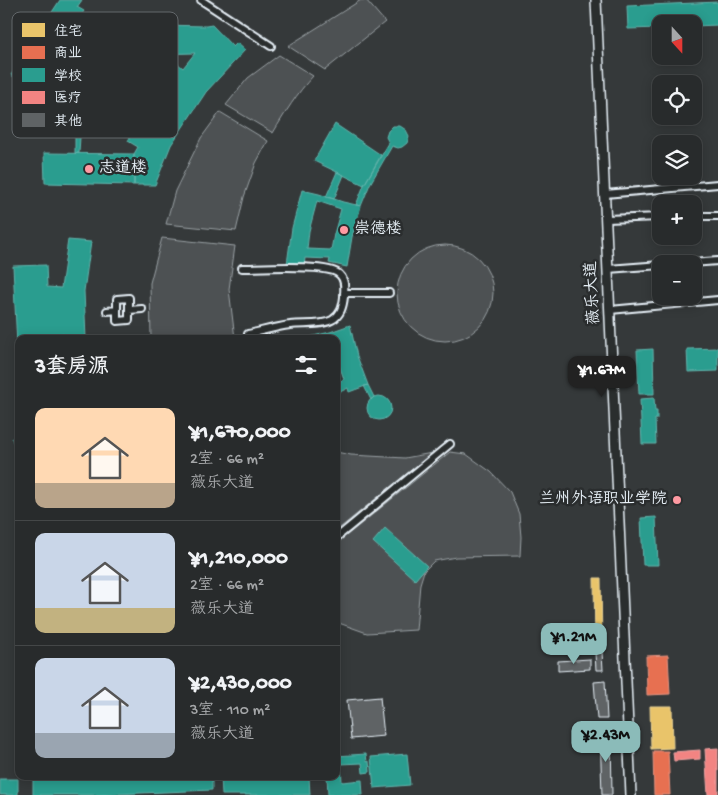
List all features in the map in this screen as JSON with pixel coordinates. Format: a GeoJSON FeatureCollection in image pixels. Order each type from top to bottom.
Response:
{"type":"FeatureCollection","features":[{"type":"Feature","properties":{"kind":"main road","name":"薇乐大道"},"geometry":{"type":"LineString","coordinates":[[596,0],[631,795]]}},
{"type":"Feature","properties":{"kind":"street"},"geometry":{"type":"LineString","coordinates":[[201,0],[271,46]]}},
{"type":"Feature","properties":{"kind":"street"},"geometry":{"type":"LineString","coordinates":[[604,194],[718,184]]}},
{"type":"Feature","properties":{"kind":"street"},"geometry":{"type":"LineString","coordinates":[[702,216],[718,216]]}},
{"type":"Feature","properties":{"kind":"street"},"geometry":{"type":"LineString","coordinates":[[606,219],[652,217]]}},
{"type":"Feature","properties":{"kind":"street"},"geometry":{"type":"LineString","coordinates":[[702,262],[718,261]]}},
{"type":"Feature","properties":{"kind":"street"},"geometry":{"type":"LineString","coordinates":[[242,268],[286,266],[335,271],[344,282],[341,311],[331,320],[289,325],[248,334]]}},
{"type":"Feature","properties":{"kind":"street"},"geometry":{"type":"LineString","coordinates":[[608,269],[652,266]]}},
{"type":"Feature","properties":{"kind":"street"},"geometry":{"type":"LineString","coordinates":[[344,293],[389,293]]}},
{"type":"Feature","properties":{"kind":"street"},"geometry":{"type":"LineString","coordinates":[[129,298],[129,310],[129,320],[117,321],[117,299],[129,298]]}},
{"type":"Feature","properties":{"kind":"street"},"geometry":{"type":"LineString","coordinates":[[610,310],[718,300]]}},
{"type":"Feature","properties":{"kind":"street"},"geometry":{"type":"LineString","coordinates":[[129,310],[142,309]]}},
{"type":"Feature","properties":{"kind":"street"},"geometry":{"type":"LineString","coordinates":[[107,310],[117,310]]}},
{"type":"Feature","properties":{"kind":"street"},"geometry":{"type":"LineString","coordinates":[[340,535],[450,444]]}},
{"type":"Feature","properties":{"kind":"shaded area"},"geometry":{"type":"Polygon","coordinates":[[[361,0],[366,0],[385,22],[325,70],[288,46],[361,0]]]}},
{"type":"Feature","properties":{"kind":"shaded area"},"geometry":{"type":"Polygon","coordinates":[[[279,55],[313,76],[296,96],[273,133],[226,105],[248,78],[279,55]]]}},
{"type":"Feature","properties":{"kind":"shaded area"},"geometry":{"type":"Polygon","coordinates":[[[220,112],[268,141],[256,163],[244,197],[236,231],[166,224],[175,191],[201,138],[220,112]]]}},
{"type":"Feature","properties":{"kind":"shaded area"},"geometry":{"type":"Polygon","coordinates":[[[162,238],[235,246],[229,289],[235,335],[151,335],[150,283],[162,238]]]}},
{"type":"Feature","properties":{"kind":"shaded area"},"geometry":{"type":"Polygon","coordinates":[[[445,245],[463,249],[479,259],[489,275],[493,293],[489,311],[479,327],[463,337],[445,341],[427,337],[411,327],[401,311],[397,293],[401,275],[411,259],[427,249],[445,245]]]}},
{"type":"Feature","properties":{"kind":"shaded area"},"geometry":{"type":"Polygon","coordinates":[[[450,452],[466,454],[491,472],[510,492],[519,514],[521,537],[520,556],[456,557],[434,561],[424,571],[420,584],[416,630],[367,633],[340,623],[340,541],[450,452]]]}},
{"type":"Feature","properties":{"kind":"shaded area"},"geometry":{"type":"Polygon","coordinates":[[[340,453],[405,458],[432,453],[340,528],[340,453]]]}},
{"type":"Feature","properties":{"kind":"building: 住宅"},"geometry":{"type":"Polygon","coordinates":[[[594,578],[601,578],[602,646],[595,646],[594,578]]]}},
{"type":"Feature","properties":{"kind":"building: 住宅"},"geometry":{"type":"Polygon","coordinates":[[[650,706],[672,706],[673,748],[651,749],[650,706]]]}},
{"type":"Feature","properties":{"kind":"building: 商业"},"geometry":{"type":"Polygon","coordinates":[[[668,655],[670,694],[647,695],[646,656],[668,655]]]}},
{"type":"Feature","properties":{"kind":"building: 商业"},"geometry":{"type":"Polygon","coordinates":[[[653,751],[668,751],[670,795],[654,795],[653,751]]]}},
{"type":"Feature","properties":{"kind":"building: 学校"},"geometry":{"type":"Polygon","coordinates":[[[60,0],[82,0],[77,7],[83,12],[52,12],[60,0]]]}},
{"type":"Feature","properties":{"kind":"building: 学校"},"geometry":{"type":"Polygon","coordinates":[[[718,2],[718,25],[702,26],[702,15],[652,15],[652,28],[628,29],[627,6],[718,2]]]}},
{"type":"Feature","properties":{"kind":"building: 学校"},"geometry":{"type":"Polygon","coordinates":[[[178,25],[212,25],[233,47],[237,43],[245,50],[206,92],[178,134],[178,64],[183,68],[195,53],[178,53],[178,25]]]}},
{"type":"Feature","properties":{"kind":"building: 学校"},"geometry":{"type":"Polygon","coordinates":[[[335,124],[381,155],[364,185],[314,161],[335,124]]]}},
{"type":"Feature","properties":{"kind":"building: 学校"},"geometry":{"type":"Polygon","coordinates":[[[393,126],[400,126],[406,130],[409,136],[407,143],[398,148],[392,146],[370,184],[361,206],[356,205],[364,185],[389,143],[386,137],[388,131],[393,126]]]}},
{"type":"Feature","properties":{"kind":"building: 学校"},"geometry":{"type":"Polygon","coordinates":[[[75,138],[80,138],[79,153],[75,153],[75,138]]]}},
{"type":"Feature","properties":{"kind":"building: 学校"},"geometry":{"type":"Polygon","coordinates":[[[130,138],[176,138],[155,185],[134,185],[134,154],[138,147],[128,141],[130,138]]]}},
{"type":"Feature","properties":{"kind":"building: 学校","name":"志道楼"},"geometry":{"type":"Polygon","coordinates":[[[44,153],[134,154],[134,185],[45,183],[44,153]]]}},
{"type":"Feature","properties":{"kind":"building: 学校"},"geometry":{"type":"Polygon","coordinates":[[[337,172],[344,175],[334,199],[326,197],[337,172]]]}},
{"type":"Feature","properties":{"kind":"building: 学校","name":"崇德楼"},"geometry":{"type":"Polygon","coordinates":[[[302,190],[361,206],[352,237],[347,267],[329,263],[330,259],[305,258],[304,267],[287,264],[292,228],[302,190]],[[317,201],[309,231],[307,249],[331,250],[341,209],[317,201]]]}},
{"type":"Feature","properties":{"kind":"building: 学校"},"geometry":{"type":"Polygon","coordinates":[[[68,240],[91,242],[84,291],[86,335],[16,335],[13,266],[46,265],[47,287],[61,288],[68,240]]]}},
{"type":"Feature","properties":{"kind":"building: 学校"},"geometry":{"type":"Polygon","coordinates":[[[350,325],[357,356],[368,385],[349,392],[348,388],[340,392],[340,382],[344,379],[340,368],[340,335],[318,335],[350,325]]]}},
{"type":"Feature","properties":{"kind":"building: 学校"},"geometry":{"type":"Polygon","coordinates":[[[718,348],[718,371],[688,372],[687,349],[718,348]]]}},
{"type":"Feature","properties":{"kind":"building: 学校"},"geometry":{"type":"Polygon","coordinates":[[[653,349],[654,394],[639,394],[637,350],[653,349]]]}},
{"type":"Feature","properties":{"kind":"building: 学校"},"geometry":{"type":"Polygon","coordinates":[[[368,385],[374,397],[371,400],[364,386],[368,385]]]}},
{"type":"Feature","properties":{"kind":"building: 学校"},"geometry":{"type":"Polygon","coordinates":[[[379,396],[387,400],[391,408],[387,416],[379,420],[371,416],[367,408],[371,400],[379,396]]]}},
{"type":"Feature","properties":{"kind":"building: 学校"},"geometry":{"type":"Polygon","coordinates":[[[654,398],[655,411],[657,411],[657,419],[655,419],[656,444],[642,444],[640,399],[654,398]]]}},
{"type":"Feature","properties":{"kind":"building: 学校"},"geometry":{"type":"Polygon","coordinates":[[[12,438],[15,438],[15,448],[12,438]]]}},
{"type":"Feature","properties":{"kind":"building: 学校"},"geometry":{"type":"Polygon","coordinates":[[[656,517],[658,565],[643,565],[641,518],[656,517]]]}},
{"type":"Feature","properties":{"kind":"building: 学校"},"geometry":{"type":"Polygon","coordinates":[[[385,528],[427,566],[415,580],[373,542],[385,528]]]}},
{"type":"Feature","properties":{"kind":"building: 学校"},"geometry":{"type":"Polygon","coordinates":[[[366,754],[370,772],[363,773],[362,763],[341,764],[342,782],[362,780],[363,795],[328,795],[327,780],[340,780],[340,756],[366,754]]]}},
{"type":"Feature","properties":{"kind":"building: 学校"},"geometry":{"type":"Polygon","coordinates":[[[407,754],[410,785],[374,788],[371,757],[407,754]]]}},
{"type":"Feature","properties":{"kind":"building: 学校"},"geometry":{"type":"Polygon","coordinates":[[[0,779],[18,780],[18,795],[0,795],[0,779]]]}},
{"type":"Feature","properties":{"kind":"building: 学校"},"geometry":{"type":"Polygon","coordinates":[[[33,780],[212,780],[212,790],[92,795],[33,795],[33,780]]]}},
{"type":"Feature","properties":{"kind":"building: 学校"},"geometry":{"type":"Polygon","coordinates":[[[221,780],[309,780],[310,795],[222,795],[221,780]]]}},
{"type":"Feature","properties":{"kind":"building: 医疗"},"geometry":{"type":"Polygon","coordinates":[[[718,748],[718,795],[708,795],[705,749],[718,748]]]}},
{"type":"Feature","properties":{"kind":"building: 医疗"},"geometry":{"type":"Polygon","coordinates":[[[700,750],[700,759],[674,761],[673,752],[700,750]]]}},
{"type":"Feature","properties":{"kind":"building: 其他"},"geometry":{"type":"Polygon","coordinates":[[[602,652],[603,670],[596,670],[595,653],[602,652]]]}},
{"type":"Feature","properties":{"kind":"building: 其他"},"geometry":{"type":"Polygon","coordinates":[[[590,659],[590,669],[558,671],[558,661],[590,659]]]}},
{"type":"Feature","properties":{"kind":"building: 其他"},"geometry":{"type":"Polygon","coordinates":[[[605,681],[607,719],[597,719],[594,682],[605,681]]]}},
{"type":"Feature","properties":{"kind":"building: 其他"},"geometry":{"type":"Polygon","coordinates":[[[380,697],[384,736],[351,739],[347,700],[380,697]]]}},
{"type":"Feature","properties":{"kind":"building: 其他"},"geometry":{"type":"Polygon","coordinates":[[[600,732],[611,732],[612,795],[602,795],[600,732]]]}},
{"type":"Feature","properties":{"kind":"place","name":"志道楼"},"geometry":{"type":"Point","coordinates":[89,169]}},
{"type":"Feature","properties":{"kind":"place","name":"崇德楼"},"geometry":{"type":"Point","coordinates":[344,230]}},
{"type":"Feature","properties":{"kind":"place","name":"兰州外语职业学院"},"geometry":{"type":"Point","coordinates":[677,500]}}]}
